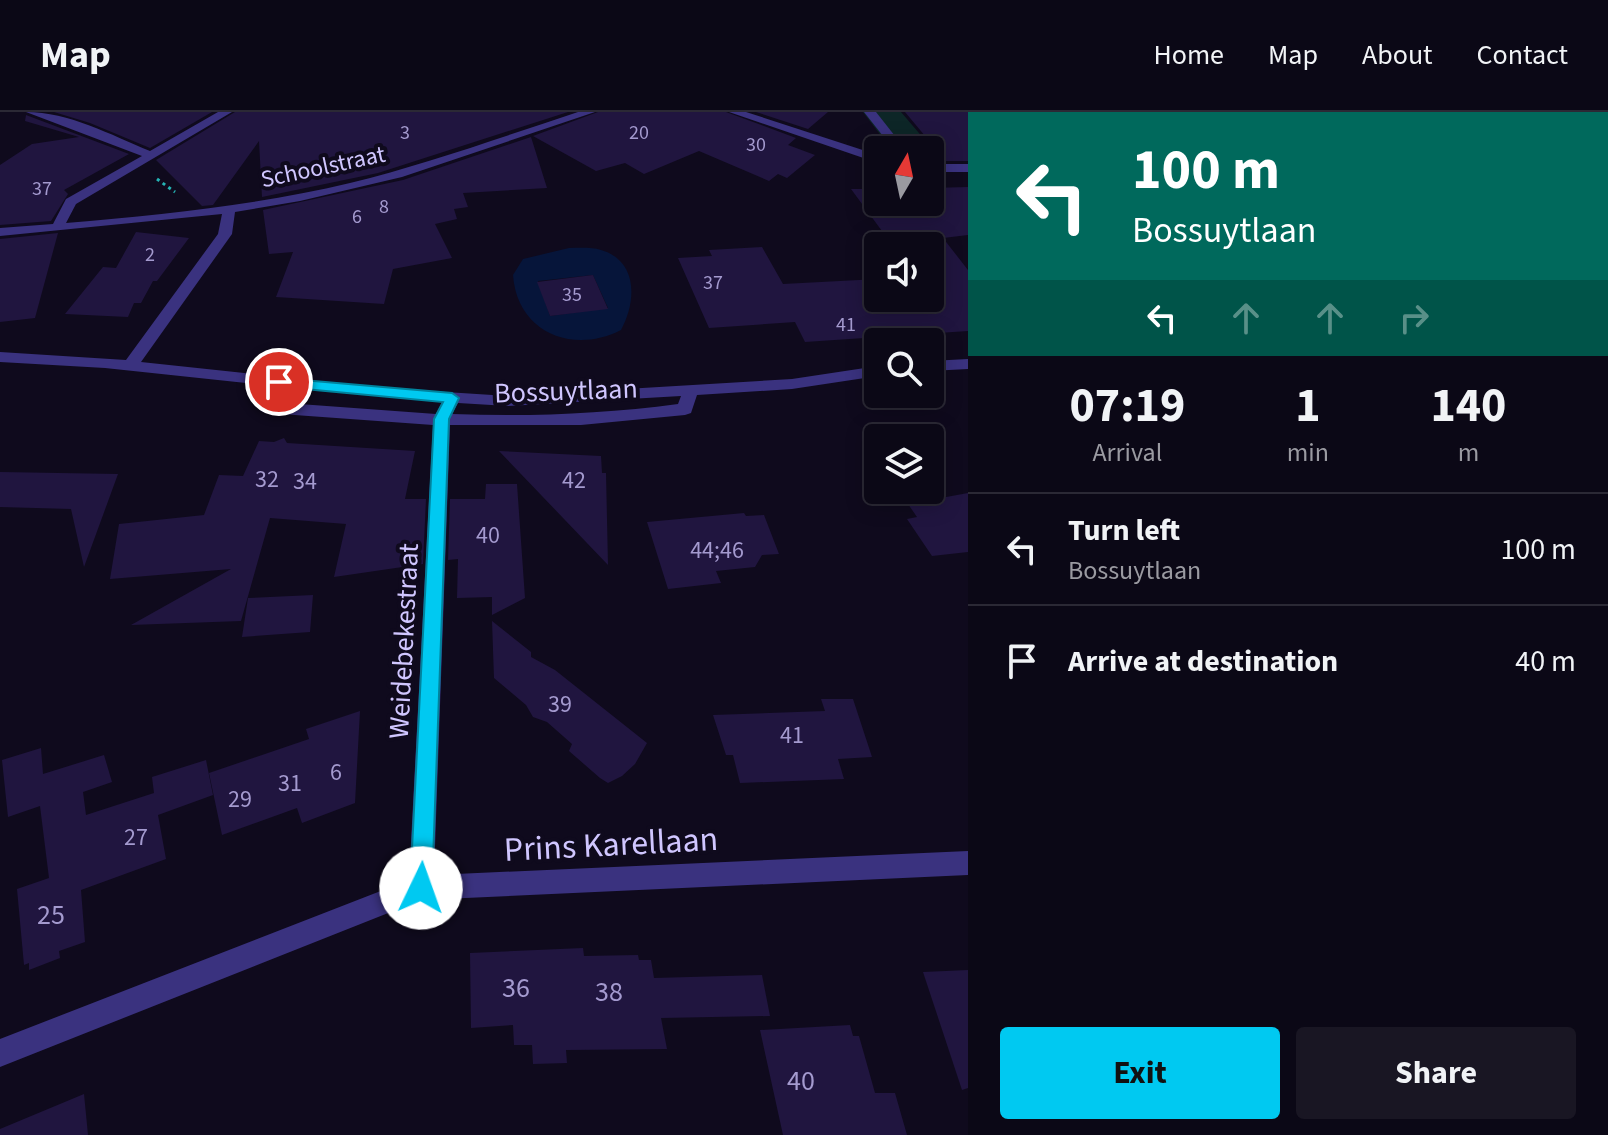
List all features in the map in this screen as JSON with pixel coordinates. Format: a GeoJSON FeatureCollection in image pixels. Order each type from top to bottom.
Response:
{"type":"FeatureCollection","features":[{"type":"Feature","properties":{"kind":"street"},"geometry":{"type":"LineString","coordinates":[[32,112],[65,121],[150,155]]}},
{"type":"Feature","properties":{"kind":"street"},"geometry":{"type":"LineString","coordinates":[[58,226],[71,202],[226,112]]}},
{"type":"Feature","properties":{"kind":"street","name":"Schoolstraat"},"geometry":{"type":"LineString","coordinates":[[0,232],[192,215],[397,175],[589,112]]}},
{"type":"Feature","properties":{"kind":"street"},"geometry":{"type":"LineString","coordinates":[[735,112],[864,154]]}},
{"type":"Feature","properties":{"kind":"street"},"geometry":{"type":"LineString","coordinates":[[870,112],[889,136]]}},
{"type":"Feature","properties":{"kind":"street"},"geometry":{"type":"LineString","coordinates":[[944,168],[968,168]]}},
{"type":"Feature","properties":{"kind":"street"},"geometry":{"type":"LineString","coordinates":[[129,367],[225,234],[229,208]]}},
{"type":"Feature","properties":{"kind":"street","name":"Bossuytlaan"},"geometry":{"type":"LineString","coordinates":[[0,357],[508,401],[792,384],[864,373]]}},
{"type":"Feature","properties":{"kind":"street"},"geometry":{"type":"LineString","coordinates":[[944,365],[968,364]]}},
{"type":"Feature","properties":{"kind":"street","name":"Bossuytlaan"},"geometry":{"type":"LineString","coordinates":[[252,380],[267,407],[390,418],[616,419],[685,409],[691,390]]}},
{"type":"Feature","properties":{"kind":"street","name":"Weidebekestraat"},"geometry":{"type":"LineString","coordinates":[[421,888],[442,419],[452,398]]}},
{"type":"Feature","properties":{"kind":"street","name":"Prins Karellaan"},"geometry":{"type":"LineString","coordinates":[[0,1053],[421,888],[968,863]]}},
{"type":"Feature","properties":{"kind":"path"},"geometry":{"type":"LineString","coordinates":[[137,162],[179,196],[192,215]]}},
{"type":"Feature","properties":{"kind":"green space"},"geometry":{"type":"Polygon","coordinates":[[[863,112],[901,112],[922,136],[881,136],[863,112]]]}},
{"type":"Feature","properties":{"kind":"water"},"geometry":{"type":"Polygon","coordinates":[[[569,248],[597,249],[613,255],[622,263],[631,284],[630,308],[621,330],[584,340],[566,339],[536,324],[517,295],[513,275],[523,259],[569,248]],[[593,275],[538,281],[550,316],[608,308],[593,275]]]}},
{"type":"Feature","properties":{"kind":"building"},"geometry":{"type":"Polygon","coordinates":[[[54,112],[212,112],[150,148],[54,112]]]}},
{"type":"Feature","properties":{"kind":"building"},"geometry":{"type":"Polygon","coordinates":[[[235,112],[568,112],[378,173],[262,197],[259,141],[213,205],[202,206],[156,160],[235,112]]]}},
{"type":"Feature","properties":{"kind":"building"},"geometry":{"type":"Polygon","coordinates":[[[598,112],[726,112],[796,138],[788,145],[815,155],[787,178],[778,174],[769,181],[699,151],[644,174],[625,163],[596,171],[533,136],[598,112]]]}},
{"type":"Feature","properties":{"kind":"building"},"geometry":{"type":"Polygon","coordinates":[[[756,112],[828,112],[808,129],[756,112]]]}},
{"type":"Feature","properties":{"kind":"building"},"geometry":{"type":"Polygon","coordinates":[[[905,112],[968,112],[968,161],[946,161],[944,136],[925,136],[905,112]]]}},
{"type":"Feature","properties":{"kind":"building"},"geometry":{"type":"Polygon","coordinates":[[[26,115],[129,154],[64,190],[68,194],[51,221],[0,225],[0,165],[32,144],[79,137],[25,121],[26,115]]]}},
{"type":"Feature","properties":{"kind":"building"},"geometry":{"type":"Polygon","coordinates":[[[531,137],[547,188],[463,193],[468,207],[454,209],[457,219],[435,224],[452,258],[393,269],[384,304],[276,297],[293,252],[269,254],[263,210],[403,180],[531,137]]]}},
{"type":"Feature","properties":{"kind":"building"},"geometry":{"type":"Polygon","coordinates":[[[968,187],[968,235],[944,238],[944,232],[883,232],[871,216],[944,216],[944,188],[968,187]]]}},
{"type":"Feature","properties":{"kind":"building"},"geometry":{"type":"Polygon","coordinates":[[[851,189],[864,189],[864,207],[851,189]]]}},
{"type":"Feature","properties":{"kind":"building"},"geometry":{"type":"Polygon","coordinates":[[[136,232],[189,238],[157,281],[153,281],[141,303],[134,303],[128,317],[65,314],[103,267],[116,268],[136,232]]]}},
{"type":"Feature","properties":{"kind":"building"},"geometry":{"type":"Polygon","coordinates":[[[58,233],[35,318],[0,322],[0,239],[58,233]]]}},
{"type":"Feature","properties":{"kind":"building"},"geometry":{"type":"Polygon","coordinates":[[[944,239],[968,270],[968,331],[864,328],[864,338],[805,342],[795,322],[709,328],[678,258],[712,256],[709,250],[762,247],[783,284],[864,280],[864,312],[944,312],[944,239]]]}},
{"type":"Feature","properties":{"kind":"building"},"geometry":{"type":"Polygon","coordinates":[[[593,275],[608,309],[550,316],[537,282],[593,275]]]}},
{"type":"Feature","properties":{"kind":"building"},"geometry":{"type":"Polygon","coordinates":[[[284,438],[287,443],[415,451],[405,499],[426,499],[423,564],[334,577],[346,524],[270,518],[241,621],[131,625],[231,569],[110,579],[119,524],[204,515],[219,475],[243,476],[259,441],[274,442],[284,438]]]}},
{"type":"Feature","properties":{"kind":"building"},"geometry":{"type":"Polygon","coordinates":[[[499,451],[601,456],[602,473],[606,473],[608,565],[499,451]]]}},
{"type":"Feature","properties":{"kind":"building"},"geometry":{"type":"Polygon","coordinates":[[[0,472],[118,474],[84,567],[71,509],[0,507],[0,472]]]}},
{"type":"Feature","properties":{"kind":"building"},"geometry":{"type":"Polygon","coordinates":[[[486,484],[517,484],[525,598],[492,615],[492,597],[457,598],[458,559],[448,560],[450,499],[485,499],[486,484]]]}},
{"type":"Feature","properties":{"kind":"building"},"geometry":{"type":"Polygon","coordinates":[[[968,493],[968,552],[932,556],[907,519],[917,517],[908,504],[944,504],[944,497],[968,493]]]}},
{"type":"Feature","properties":{"kind":"building"},"geometry":{"type":"Polygon","coordinates":[[[744,513],[746,516],[764,515],[779,554],[762,555],[755,567],[716,571],[721,583],[668,589],[647,522],[744,513]]]}},
{"type":"Feature","properties":{"kind":"building"},"geometry":{"type":"Polygon","coordinates":[[[313,595],[310,632],[242,637],[248,598],[313,595]]]}},
{"type":"Feature","properties":{"kind":"building"},"geometry":{"type":"Polygon","coordinates":[[[492,621],[531,652],[531,657],[555,670],[647,743],[635,764],[622,776],[608,783],[600,778],[569,751],[572,744],[547,722],[533,717],[526,705],[494,678],[492,621]]]}},
{"type":"Feature","properties":{"kind":"building"},"geometry":{"type":"Polygon","coordinates":[[[821,699],[853,699],[872,757],[838,759],[844,779],[740,783],[733,755],[726,755],[713,715],[825,711],[821,699]]]}},
{"type":"Feature","properties":{"kind":"building"},"geometry":{"type":"Polygon","coordinates":[[[360,711],[355,803],[302,823],[297,808],[222,835],[209,773],[309,739],[306,729],[360,711]]]}},
{"type":"Feature","properties":{"kind":"building"},"geometry":{"type":"Polygon","coordinates":[[[41,748],[43,774],[104,755],[112,782],[83,792],[86,815],[154,793],[152,777],[206,760],[213,795],[158,815],[166,859],[81,890],[85,942],[59,951],[60,958],[29,970],[29,963],[24,965],[17,889],[49,878],[40,806],[8,817],[2,760],[41,748]]]}},
{"type":"Feature","properties":{"kind":"building"},"geometry":{"type":"Polygon","coordinates":[[[583,948],[584,956],[638,955],[639,960],[651,960],[654,978],[762,975],[770,1016],[661,1018],[667,1049],[566,1050],[567,1063],[533,1064],[532,1045],[514,1045],[513,1025],[471,1028],[470,953],[583,948]]]}},
{"type":"Feature","properties":{"kind":"building"},"geometry":{"type":"Polygon","coordinates":[[[968,970],[968,1088],[962,1090],[923,972],[968,970]]]}},
{"type":"Feature","properties":{"kind":"building"},"geometry":{"type":"Polygon","coordinates":[[[850,1025],[853,1036],[859,1036],[875,1093],[895,1093],[907,1135],[783,1135],[760,1030],[850,1025]]]}},
{"type":"Feature","properties":{"kind":"building"},"geometry":{"type":"Polygon","coordinates":[[[84,1094],[88,1135],[0,1135],[0,1129],[84,1094]]]}},
{"type":"Feature","properties":{"kind":"route"},"geometry":{"type":"LineString","coordinates":[[279,382],[452,398],[442,419],[421,888]]}}]}
